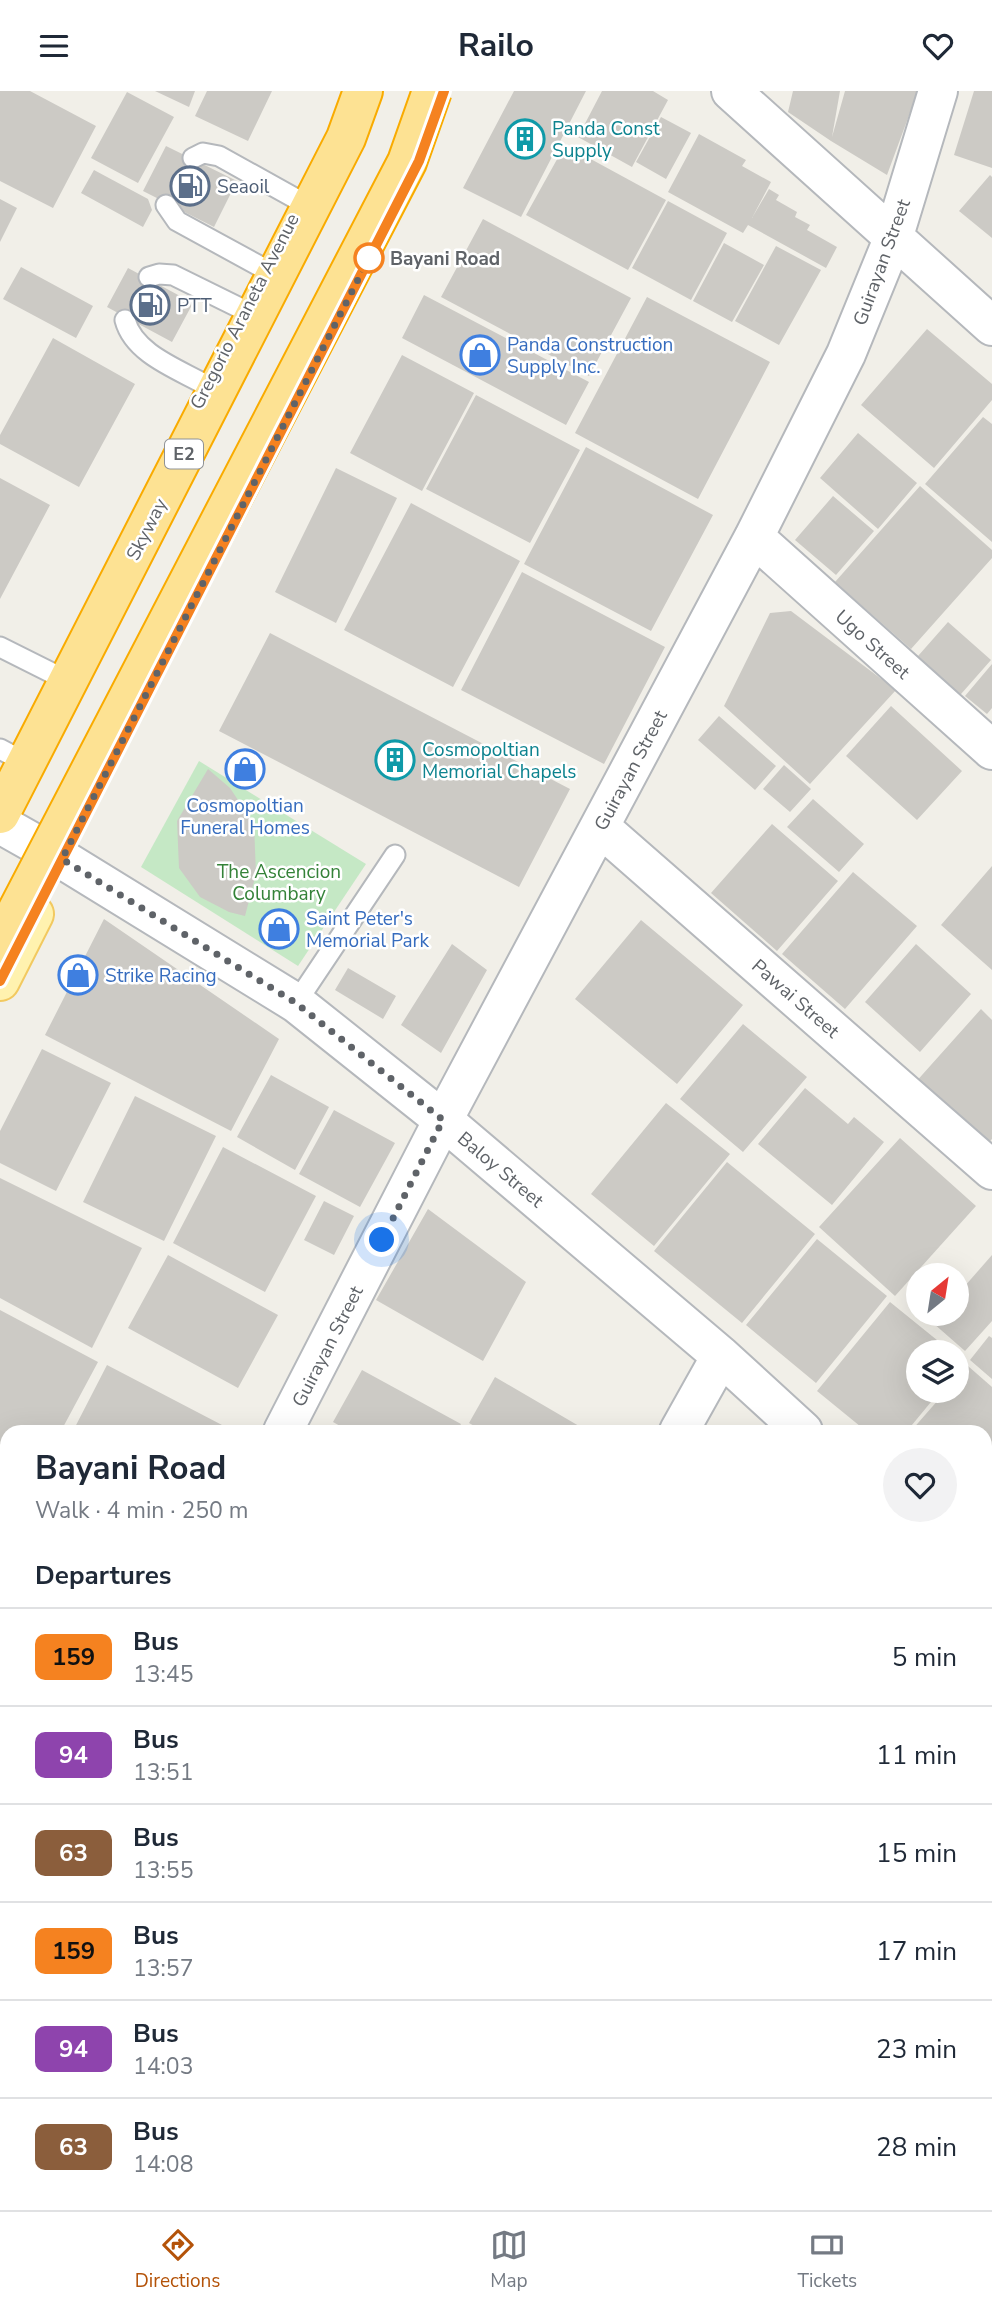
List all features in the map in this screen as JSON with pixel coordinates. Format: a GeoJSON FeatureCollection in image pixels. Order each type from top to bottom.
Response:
{"type":"FeatureCollection","features":[{"type":"Feature","properties":{"kind":"highway","name":"Skyway"},"geometry":{"type":"LineString","coordinates":[[0,814],[346,138],[363,91]]}},
{"type":"Feature","properties":{"kind":"highway"},"geometry":{"type":"LineString","coordinates":[[0,944],[407,162],[432,91]]}},
{"type":"Feature","properties":{"kind":"main road","name":"Gregorio Araneta Avenue"},"geometry":{"type":"LineString","coordinates":[[6,766],[58,676],[336,129],[350,91]]}},
{"type":"Feature","properties":{"kind":"main road"},"geometry":{"type":"LineString","coordinates":[[0,981],[419,161],[444,91]]}},
{"type":"Feature","properties":{"kind":"street"},"geometry":{"type":"LineString","coordinates":[[731,91],[992,325]]}},
{"type":"Feature","properties":{"kind":"street","name":"Guirayan Street"},"geometry":{"type":"LineString","coordinates":[[286,1425],[443,1120],[754,537],[846,354],[893,239],[938,91]]}},
{"type":"Feature","properties":{"kind":"street","name":"Ugo Street"},"geometry":{"type":"LineString","coordinates":[[754,537],[992,750]]}},
{"type":"Feature","properties":{"kind":"street","name":"Baloy Street"},"geometry":{"type":"LineString","coordinates":[[0,824],[62,859],[296,1003],[443,1120],[721,1356],[796,1425]]}},
{"type":"Feature","properties":{"kind":"street","name":"Pawai Street"},"geometry":{"type":"LineString","coordinates":[[600,827],[992,1170]]}},
{"type":"Feature","properties":{"kind":"street"},"geometry":{"type":"LineString","coordinates":[[682,1425],[721,1356]]}},
{"type":"Feature","properties":{"kind":"lane"},"geometry":{"type":"LineString","coordinates":[[193,158],[203,153],[219,156],[300,201]]}},
{"type":"Feature","properties":{"kind":"lane"},"geometry":{"type":"LineString","coordinates":[[166,205],[177,221],[265,269]]}},
{"type":"Feature","properties":{"kind":"lane"},"geometry":{"type":"LineString","coordinates":[[149,277],[159,274],[173,275],[244,310]]}},
{"type":"Feature","properties":{"kind":"lane"},"geometry":{"type":"LineString","coordinates":[[125,320],[128,333],[144,350],[206,385]]}},
{"type":"Feature","properties":{"kind":"lane"},"geometry":{"type":"LineString","coordinates":[[0,647],[58,676]]}},
{"type":"Feature","properties":{"kind":"lane"},"geometry":{"type":"LineString","coordinates":[[296,1003],[394,855]]}},
{"type":"Feature","properties":{"kind":"green space","name":"The Ascencion Columbary"},"geometry":{"type":"Polygon","coordinates":[[[199,761],[366,864],[298,966],[141,867],[199,761]]]}},
{"type":"Feature","properties":{"kind":"building"},"geometry":{"type":"Polygon","coordinates":[[[0,91],[30,91],[96,126],[53,208],[0,181],[0,91]]]}},
{"type":"Feature","properties":{"kind":"building"},"geometry":{"type":"Polygon","coordinates":[[[155,91],[195,91],[189,107],[155,91]]]}},
{"type":"Feature","properties":{"kind":"building"},"geometry":{"type":"Polygon","coordinates":[[[207,91],[272,91],[248,141],[195,116],[207,91]]]}},
{"type":"Feature","properties":{"kind":"building","name":"Panda Const Supply"},"geometry":{"type":"Polygon","coordinates":[[[514,91],[586,91],[521,217],[463,188],[514,91]]]}},
{"type":"Feature","properties":{"kind":"building"},"geometry":{"type":"Polygon","coordinates":[[[602,91],[653,91],[668,100],[632,167],[578,137],[602,91]]]}},
{"type":"Feature","properties":{"kind":"building"},"geometry":{"type":"Polygon","coordinates":[[[793,91],[840,91],[832,137],[845,91],[918,91],[887,175],[788,112],[793,91]]]}},
{"type":"Feature","properties":{"kind":"building"},"geometry":{"type":"Polygon","coordinates":[[[974,91],[992,91],[992,168],[954,155],[974,91]]]}},
{"type":"Feature","properties":{"kind":"building"},"geometry":{"type":"Polygon","coordinates":[[[127,92],[174,117],[138,183],[91,158],[127,92]]]}},
{"type":"Feature","properties":{"kind":"building"},"geometry":{"type":"Polygon","coordinates":[[[661,117],[691,133],[666,179],[636,162],[661,117]]]}},
{"type":"Feature","properties":{"kind":"building"},"geometry":{"type":"Polygon","coordinates":[[[699,134],[746,160],[742,166],[771,182],[752,218],[769,189],[779,195],[776,200],[797,212],[795,217],[810,225],[807,230],[837,247],[826,268],[748,225],[743,233],[668,192],[699,134]]]}},
{"type":"Feature","properties":{"kind":"building"},"geometry":{"type":"Polygon","coordinates":[[[565,145],[666,200],[628,270],[526,215],[565,145]]]}},
{"type":"Feature","properties":{"kind":"building","name":"Seaoil"},"geometry":{"type":"Polygon","coordinates":[[[166,146],[237,181],[214,227],[143,191],[166,146]]]}},
{"type":"Feature","properties":{"kind":"building"},"geometry":{"type":"Polygon","coordinates":[[[94,170],[148,199],[152,210],[143,227],[81,193],[94,170]]]}},
{"type":"Feature","properties":{"kind":"building"},"geometry":{"type":"Polygon","coordinates":[[[990,175],[992,177],[992,238],[959,211],[990,175]]]}},
{"type":"Feature","properties":{"kind":"building"},"geometry":{"type":"Polygon","coordinates":[[[0,199],[17,208],[0,242],[0,199]]]}},
{"type":"Feature","properties":{"kind":"building"},"geometry":{"type":"Polygon","coordinates":[[[668,201],[727,233],[691,300],[632,268],[668,201]]]}},
{"type":"Feature","properties":{"kind":"building"},"geometry":{"type":"Polygon","coordinates":[[[483,219],[631,298],[589,376],[441,297],[483,219]]]}},
{"type":"Feature","properties":{"kind":"building"},"geometry":{"type":"Polygon","coordinates":[[[724,243],[764,265],[732,322],[693,301],[724,243]]]}},
{"type":"Feature","properties":{"kind":"building"},"geometry":{"type":"Polygon","coordinates":[[[776,246],[821,270],[779,345],[735,321],[776,246]]]}},
{"type":"Feature","properties":{"kind":"building"},"geometry":{"type":"Polygon","coordinates":[[[21,267],[93,306],[76,338],[3,299],[21,267]]]}},
{"type":"Feature","properties":{"kind":"building","name":"PTT"},"geometry":{"type":"Polygon","coordinates":[[[128,268],[193,303],[172,342],[107,307],[128,268]]]}},
{"type":"Feature","properties":{"kind":"building"},"geometry":{"type":"Polygon","coordinates":[[[424,295],[589,382],[566,425],[402,338],[424,295]]]}},
{"type":"Feature","properties":{"kind":"building"},"geometry":{"type":"Polygon","coordinates":[[[647,297],[770,362],[698,499],[575,433],[647,297]]]}},
{"type":"Feature","properties":{"kind":"building"},"geometry":{"type":"Polygon","coordinates":[[[927,329],[992,384],[992,400],[934,468],[861,405],[927,329]]]}},
{"type":"Feature","properties":{"kind":"building"},"geometry":{"type":"Polygon","coordinates":[[[53,338],[135,384],[79,487],[0,444],[0,435],[53,338]]]}},
{"type":"Feature","properties":{"kind":"building"},"geometry":{"type":"Polygon","coordinates":[[[402,355],[474,393],[422,491],[350,453],[402,355]]]}},
{"type":"Feature","properties":{"kind":"building"},"geometry":{"type":"Polygon","coordinates":[[[476,395],[580,450],[530,543],[426,489],[476,395]]]}},
{"type":"Feature","properties":{"kind":"building"},"geometry":{"type":"Polygon","coordinates":[[[983,417],[992,424],[992,542],[925,484],[983,417]]]}},
{"type":"Feature","properties":{"kind":"building"},"geometry":{"type":"Polygon","coordinates":[[[858,433],[917,483],[878,529],[820,478],[858,433]]]}},
{"type":"Feature","properties":{"kind":"building"},"geometry":{"type":"Polygon","coordinates":[[[586,447],[713,515],[651,631],[524,564],[586,447]]]}},
{"type":"Feature","properties":{"kind":"building"},"geometry":{"type":"Polygon","coordinates":[[[336,468],[397,498],[336,623],[275,592],[336,468]]]}},
{"type":"Feature","properties":{"kind":"building"},"geometry":{"type":"Polygon","coordinates":[[[0,478],[50,505],[0,599],[0,478]]]}},
{"type":"Feature","properties":{"kind":"building"},"geometry":{"type":"Polygon","coordinates":[[[920,486],[992,550],[992,558],[911,649],[835,582],[920,486]]]}},
{"type":"Feature","properties":{"kind":"building"},"geometry":{"type":"Polygon","coordinates":[[[833,496],[874,531],[836,575],[795,540],[833,496]]]}},
{"type":"Feature","properties":{"kind":"building"},"geometry":{"type":"Polygon","coordinates":[[[411,503],[520,561],[453,687],[344,630],[411,503]]]}},
{"type":"Feature","properties":{"kind":"building"},"geometry":{"type":"Polygon","coordinates":[[[522,572],[665,647],[604,764],[461,690],[522,572]]]}},
{"type":"Feature","properties":{"kind":"building"},"geometry":{"type":"Polygon","coordinates":[[[791,611],[896,690],[810,784],[724,706],[770,613],[791,611]]]}},
{"type":"Feature","properties":{"kind":"building"},"geometry":{"type":"Polygon","coordinates":[[[948,622],[991,660],[954,702],[911,664],[948,622]]]}},
{"type":"Feature","properties":{"kind":"building","name":"Cosmopoltian Memorial Chapels"},"geometry":{"type":"Polygon","coordinates":[[[270,633],[570,789],[519,887],[219,731],[270,633]]]}},
{"type":"Feature","properties":{"kind":"building"},"geometry":{"type":"Polygon","coordinates":[[[992,664],[992,708],[987,714],[965,696],[992,664]]]}},
{"type":"Feature","properties":{"kind":"building"},"geometry":{"type":"Polygon","coordinates":[[[891,706],[962,771],[917,820],[846,756],[891,706]]]}},
{"type":"Feature","properties":{"kind":"building"},"geometry":{"type":"Polygon","coordinates":[[[719,716],[776,766],[755,790],[698,740],[719,716]]]}},
{"type":"Feature","properties":{"kind":"building"},"geometry":{"type":"Polygon","coordinates":[[[784,765],[811,789],[790,812],[763,789],[784,765]]]}},
{"type":"Feature","properties":{"kind":"building","name":"The Ascencion Columbary"},"geometry":{"type":"Polygon","coordinates":[[[208,769],[230,788],[254,824],[256,874],[245,916],[229,912],[200,897],[179,868],[177,821],[208,769]]]}},
{"type":"Feature","properties":{"kind":"building"},"geometry":{"type":"Polygon","coordinates":[[[813,799],[864,844],[839,872],[787,827],[813,799]]]}},
{"type":"Feature","properties":{"kind":"building"},"geometry":{"type":"Polygon","coordinates":[[[772,824],[838,881],[777,951],[711,893],[772,824]]]}},
{"type":"Feature","properties":{"kind":"building"},"geometry":{"type":"Polygon","coordinates":[[[992,866],[992,970],[941,925],[992,866]]]}},
{"type":"Feature","properties":{"kind":"building"},"geometry":{"type":"Polygon","coordinates":[[[853,872],[917,926],[845,1009],[782,954],[853,872]]]}},
{"type":"Feature","properties":{"kind":"building"},"geometry":{"type":"Polygon","coordinates":[[[104,919],[279,1039],[231,1131],[45,1035],[104,919]]]}},
{"type":"Feature","properties":{"kind":"building"},"geometry":{"type":"Polygon","coordinates":[[[641,920],[743,1005],[677,1084],[575,999],[641,920]]]}},
{"type":"Feature","properties":{"kind":"building"},"geometry":{"type":"Polygon","coordinates":[[[452,944],[487,970],[441,1053],[401,1025],[452,944]]]}},
{"type":"Feature","properties":{"kind":"building"},"geometry":{"type":"Polygon","coordinates":[[[916,944],[971,994],[920,1052],[865,1002],[916,944]]]}},
{"type":"Feature","properties":{"kind":"building"},"geometry":{"type":"Polygon","coordinates":[[[348,968],[396,996],[383,1019],[335,990],[348,968]]]}},
{"type":"Feature","properties":{"kind":"building"},"geometry":{"type":"Polygon","coordinates":[[[981,1009],[992,1020],[992,1139],[983,1148],[914,1084],[981,1009]]]}},
{"type":"Feature","properties":{"kind":"building"},"geometry":{"type":"Polygon","coordinates":[[[743,1024],[807,1077],[743,1152],[680,1099],[743,1024]]]}},
{"type":"Feature","properties":{"kind":"building"},"geometry":{"type":"Polygon","coordinates":[[[42,1049],[111,1083],[56,1191],[0,1163],[0,1131],[42,1049]]]}},
{"type":"Feature","properties":{"kind":"building"},"geometry":{"type":"Polygon","coordinates":[[[271,1075],[329,1107],[295,1170],[237,1137],[271,1075]]]}},
{"type":"Feature","properties":{"kind":"building"},"geometry":{"type":"Polygon","coordinates":[[[805,1088],[848,1124],[854,1117],[884,1142],[832,1205],[758,1144],[805,1088]]]}},
{"type":"Feature","properties":{"kind":"building"},"geometry":{"type":"Polygon","coordinates":[[[135,1096],[216,1136],[164,1241],[83,1202],[135,1096]]]}},
{"type":"Feature","properties":{"kind":"building"},"geometry":{"type":"Polygon","coordinates":[[[666,1103],[730,1154],[654,1246],[591,1194],[666,1103]]]}},
{"type":"Feature","properties":{"kind":"building"},"geometry":{"type":"Polygon","coordinates":[[[334,1110],[395,1143],[360,1207],[299,1174],[334,1110]]]}},
{"type":"Feature","properties":{"kind":"building"},"geometry":{"type":"Polygon","coordinates":[[[900,1138],[976,1206],[925,1263],[906,1263],[906,1284],[895,1296],[819,1227],[900,1138]]]}},
{"type":"Feature","properties":{"kind":"building"},"geometry":{"type":"Polygon","coordinates":[[[223,1147],[316,1196],[265,1292],[173,1243],[223,1147]]]}},
{"type":"Feature","properties":{"kind":"building"},"geometry":{"type":"Polygon","coordinates":[[[727,1162],[815,1234],[742,1323],[654,1251],[727,1162]]]}},
{"type":"Feature","properties":{"kind":"building"},"geometry":{"type":"Polygon","coordinates":[[[0,1178],[142,1248],[92,1348],[0,1298],[0,1178]]]}},
{"type":"Feature","properties":{"kind":"building"},"geometry":{"type":"Polygon","coordinates":[[[324,1201],[354,1216],[334,1255],[304,1240],[324,1201]]]}},
{"type":"Feature","properties":{"kind":"building"},"geometry":{"type":"Polygon","coordinates":[[[428,1209],[526,1282],[483,1361],[376,1300],[428,1209]]]}},
{"type":"Feature","properties":{"kind":"building"},"geometry":{"type":"Polygon","coordinates":[[[817,1239],[887,1296],[816,1383],[746,1325],[817,1239]]]}},
{"type":"Feature","properties":{"kind":"building"},"geometry":{"type":"Polygon","coordinates":[[[168,1255],[278,1315],[238,1388],[128,1328],[168,1255]]]}},
{"type":"Feature","properties":{"kind":"building"},"geometry":{"type":"Polygon","coordinates":[[[992,1255],[992,1321],[969,1347],[969,1340],[952,1340],[938,1327],[970,1327],[970,1280],[992,1255]]]}},
{"type":"Feature","properties":{"kind":"building"},"geometry":{"type":"Polygon","coordinates":[[[890,1302],[906,1315],[906,1327],[921,1327],[937,1340],[906,1340],[906,1403],[930,1403],[912,1425],[859,1425],[817,1391],[890,1302]]]}},
{"type":"Feature","properties":{"kind":"building"},"geometry":{"type":"Polygon","coordinates":[[[0,1310],[98,1362],[64,1425],[0,1425],[0,1310]]]}},
{"type":"Feature","properties":{"kind":"building"},"geometry":{"type":"Polygon","coordinates":[[[989,1336],[992,1338],[992,1379],[970,1360],[989,1336]]]}},
{"type":"Feature","properties":{"kind":"building"},"geometry":{"type":"Polygon","coordinates":[[[107,1365],[222,1425],[76,1425],[107,1365]]]}},
{"type":"Feature","properties":{"kind":"building"},"geometry":{"type":"Polygon","coordinates":[[[969,1367],[992,1387],[992,1425],[916,1425],[936,1403],[969,1403],[969,1367]]]}},
{"type":"Feature","properties":{"kind":"building"},"geometry":{"type":"Polygon","coordinates":[[[362,1370],[461,1424],[338,1425],[333,1422],[362,1370]]]}},
{"type":"Feature","properties":{"kind":"building"},"geometry":{"type":"Polygon","coordinates":[[[495,1377],[577,1425],[472,1425],[469,1423],[495,1377]]]}},
{"type":"Feature","properties":{"kind":"bus line","name":"159"},"geometry":{"type":"LineString","coordinates":[[0,981],[419,161],[444,91]]}},
{"type":"Feature","properties":{"kind":"place","name":"Panda Const Supply"},"geometry":{"type":"Point","coordinates":[525,139]}},
{"type":"Feature","properties":{"kind":"place","name":"Seaoil"},"geometry":{"type":"Point","coordinates":[190,186]}},
{"type":"Feature","properties":{"kind":"place","name":"Bayani Road"},"geometry":{"type":"Point","coordinates":[369,258]}},
{"type":"Feature","properties":{"kind":"place","name":"PTT"},"geometry":{"type":"Point","coordinates":[150,305]}},
{"type":"Feature","properties":{"kind":"place","name":"Panda Construction Supply Inc."},"geometry":{"type":"Point","coordinates":[480,355]}},
{"type":"Feature","properties":{"kind":"place","name":"Cosmopoltian Memorial Chapels"},"geometry":{"type":"Point","coordinates":[395,760]}},
{"type":"Feature","properties":{"kind":"place","name":"Cosmopoltian Funeral Homes"},"geometry":{"type":"Point","coordinates":[245,769]}},
{"type":"Feature","properties":{"kind":"place","name":"Saint Peter's Memorial Park"},"geometry":{"type":"Point","coordinates":[279,929]}},
{"type":"Feature","properties":{"kind":"place","name":"Strike Racing"},"geometry":{"type":"Point","coordinates":[78,975]}},
{"type":"Feature","properties":{"kind":"route"},"geometry":{"type":"LineString","coordinates":[[369,258],[62,859],[296,1003],[443,1120],[382,1240]]}}]}
